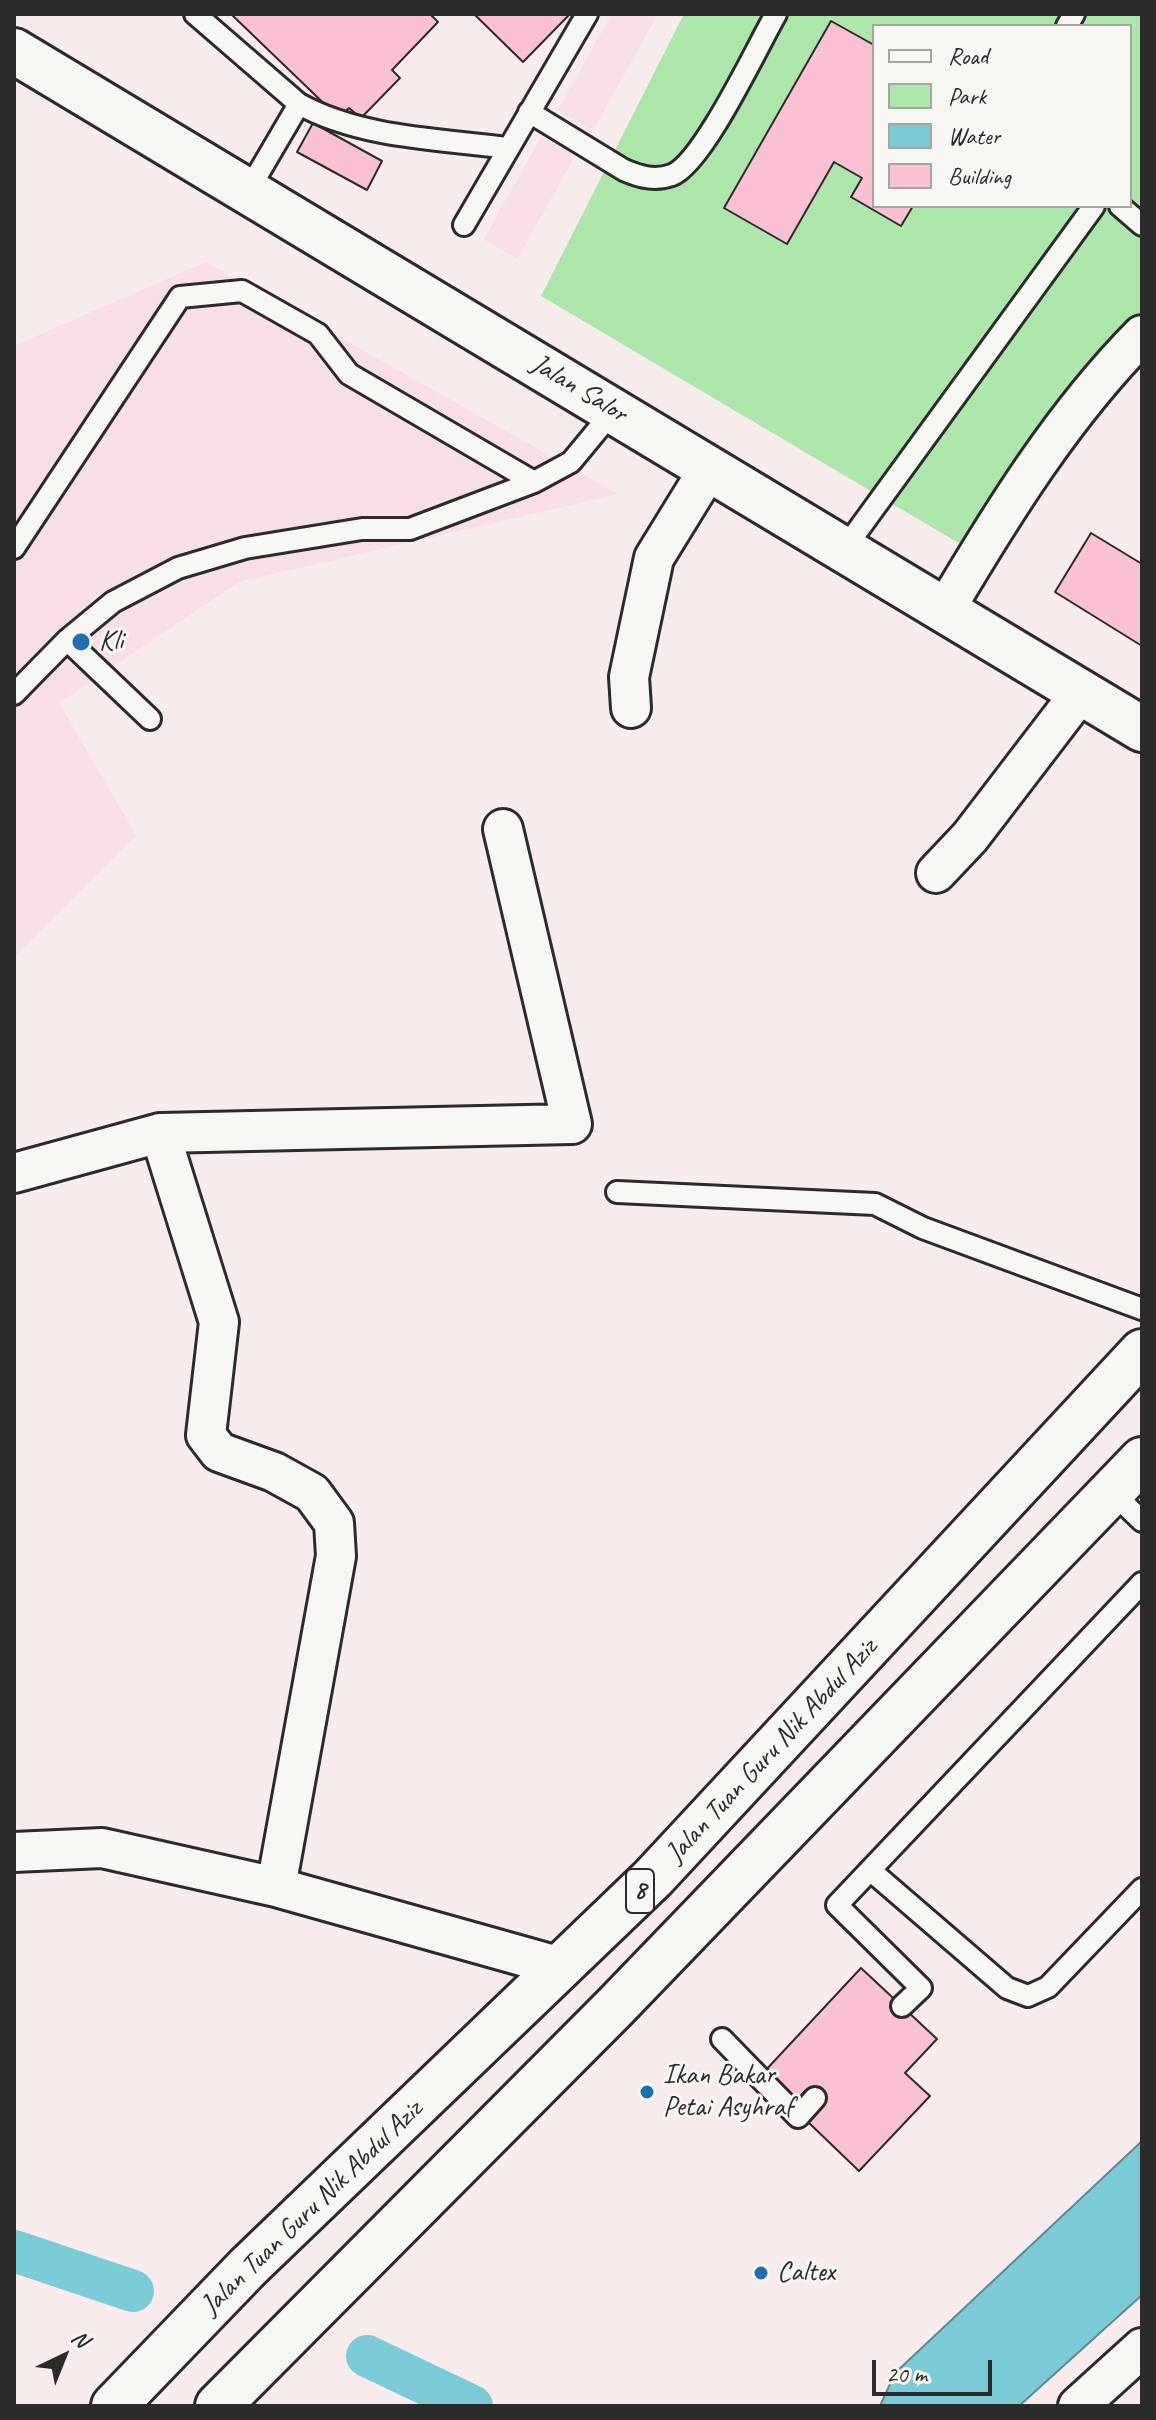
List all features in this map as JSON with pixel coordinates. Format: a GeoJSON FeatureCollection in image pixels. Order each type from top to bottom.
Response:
{"type":"FeatureCollection","features":[{"type":"Feature","properties":{"kind":"main road","name":"Jalan Salor"},"geometry":{"type":"LineString","coordinates":[[14,51],[946,608],[1142,729]]}},
{"type":"Feature","properties":{"kind":"main road","name":"Jalan Tuan Guru Nik Abdul Aziz"},"geometry":{"type":"LineString","coordinates":[[114,2406],[248,2267],[663,1867],[1142,1352]]}},
{"type":"Feature","properties":{"kind":"main road","name":"8"},"geometry":{"type":"LineString","coordinates":[[218,2406],[616,2006],[1127,1506],[1142,1460]]}},
{"type":"Feature","properties":{"kind":"street"},"geometry":{"type":"LineString","coordinates":[[946,608],[1046,451],[1114,364],[1142,335]]}},
{"type":"Feature","properties":{"kind":"street"},"geometry":{"type":"LineString","coordinates":[[631,708],[629,677],[654,558],[710,467]]}},
{"type":"Feature","properties":{"kind":"street"},"geometry":{"type":"LineString","coordinates":[[936,873],[970,837],[1081,692]]}},
{"type":"Feature","properties":{"kind":"street"},"geometry":{"type":"LineString","coordinates":[[14,1173],[160,1133],[572,1124],[503,829]]}},
{"type":"Feature","properties":{"kind":"street"},"geometry":{"type":"LineString","coordinates":[[160,1133],[219,1322],[206,1435],[219,1452],[274,1472],[312,1493],[334,1523],[336,1556],[276,1887]]}},
{"type":"Feature","properties":{"kind":"street"},"geometry":{"type":"LineString","coordinates":[[14,1852],[102,1848],[276,1887],[561,1967]]}},
{"type":"Feature","properties":{"kind":"street"},"geometry":{"type":"LineString","coordinates":[[1078,2406],[1142,2348]]}},
{"type":"Feature","properties":{"kind":"lane"},"geometry":{"type":"LineString","coordinates":[[195,14],[299,104],[324,118],[359,128],[508,148]]}},
{"type":"Feature","properties":{"kind":"lane"},"geometry":{"type":"LineString","coordinates":[[464,225],[587,14]]}},
{"type":"Feature","properties":{"kind":"lane"},"geometry":{"type":"LineString","coordinates":[[529,112],[640,177],[674,174],[698,151],[776,14]]}},
{"type":"Feature","properties":{"kind":"lane"},"geometry":{"type":"LineString","coordinates":[[248,191],[299,104]]}},
{"type":"Feature","properties":{"kind":"lane"},"geometry":{"type":"LineString","coordinates":[[845,548],[1093,208]]}},
{"type":"Feature","properties":{"kind":"lane"},"geometry":{"type":"LineString","coordinates":[[1122,208],[1142,225]]}},
{"type":"Feature","properties":{"kind":"lane"},"geometry":{"type":"LineString","coordinates":[[14,548],[180,297],[242,291],[318,334],[349,374],[534,482]]}},
{"type":"Feature","properties":{"kind":"lane"},"geometry":{"type":"LineString","coordinates":[[16,688],[113,602],[178,568],[245,548],[362,529],[410,529],[534,482],[571,462],[614,410]]}},
{"type":"Feature","properties":{"kind":"lane"},"geometry":{"type":"LineString","coordinates":[[67,640],[150,719]]}},
{"type":"Feature","properties":{"kind":"lane"},"geometry":{"type":"LineString","coordinates":[[617,1192],[875,1204],[923,1228],[1142,1309]]}},
{"type":"Feature","properties":{"kind":"lane"},"geometry":{"type":"LineString","coordinates":[[902,2006],[921,1988],[837,1905],[1142,1583]]}},
{"type":"Feature","properties":{"kind":"lane"},"geometry":{"type":"LineString","coordinates":[[870,1870],[1007,1988],[1028,1996],[1048,1987],[1142,1889]]}},
{"type":"Feature","properties":{"kind":"lane"},"geometry":{"type":"LineString","coordinates":[[722,2039],[798,2117],[815,2098]]}},
{"type":"Feature","properties":{"kind":"shaded area"},"geometry":{"type":"Polygon","coordinates":[[[612,14],[658,14],[593,130],[558,110],[612,14]]]}},
{"type":"Feature","properties":{"kind":"shaded area"},"geometry":{"type":"Polygon","coordinates":[[[541,137],[575,156],[517,259],[484,239],[541,137]]]}},
{"type":"Feature","properties":{"kind":"shaded area","name":"Kli"},"geometry":{"type":"Polygon","coordinates":[[[206,262],[618,494],[239,582],[59,703],[136,835],[14,957],[14,346],[206,262]]]}},
{"type":"Feature","properties":{"kind":"green space"},"geometry":{"type":"Polygon","coordinates":[[[684,14],[1142,14],[1142,312],[1045,423],[962,545],[541,296],[684,14]]]}},
{"type":"Feature","properties":{"kind":"water"},"geometry":{"type":"Polygon","coordinates":[[[1142,2141],[1142,2295],[1019,2406],[880,2406],[895,2373],[1142,2141]]]}},
{"type":"Feature","properties":{"kind":"building"},"geometry":{"type":"Polygon","coordinates":[[[231,14],[430,14],[438,22],[392,70],[400,78],[361,118],[349,108],[339,118],[231,14]]]}},
{"type":"Feature","properties":{"kind":"building"},"geometry":{"type":"Polygon","coordinates":[[[474,14],[570,14],[523,62],[474,14]]]}},
{"type":"Feature","properties":{"kind":"building"},"geometry":{"type":"Polygon","coordinates":[[[831,21],[872,44],[872,208],[912,208],[901,226],[851,197],[862,178],[834,162],[787,244],[724,208],[831,21]]]}},
{"type":"Feature","properties":{"kind":"building"},"geometry":{"type":"Polygon","coordinates":[[[313,123],[382,161],[367,190],[297,152],[313,123]]]}},
{"type":"Feature","properties":{"kind":"building"},"geometry":{"type":"Polygon","coordinates":[[[1091,533],[1142,564],[1142,646],[1055,592],[1091,533]]]}},
{"type":"Feature","properties":{"kind":"building"},"geometry":{"type":"Polygon","coordinates":[[[861,1968],[937,2039],[905,2073],[930,2096],[859,2171],[808,2122],[823,2105],[806,2090],[796,2101],[764,2072],[861,1968]]]}},
{"type":"Feature","properties":{"kind":"waterway"},"geometry":{"type":"LineString","coordinates":[[14,2251],[133,2291]]}},
{"type":"Feature","properties":{"kind":"waterway"},"geometry":{"type":"LineString","coordinates":[[367,2356],[472,2406]]}},
{"type":"Feature","properties":{"kind":"place","name":"Kli"},"geometry":{"type":"Point","coordinates":[81,642]}},
{"type":"Feature","properties":{"kind":"place","name":"Ikan Bakar Petai Asyhraf"},"geometry":{"type":"Point","coordinates":[647,2092]}},
{"type":"Feature","properties":{"kind":"place","name":"Caltex"},"geometry":{"type":"Point","coordinates":[761,2273]}}]}
